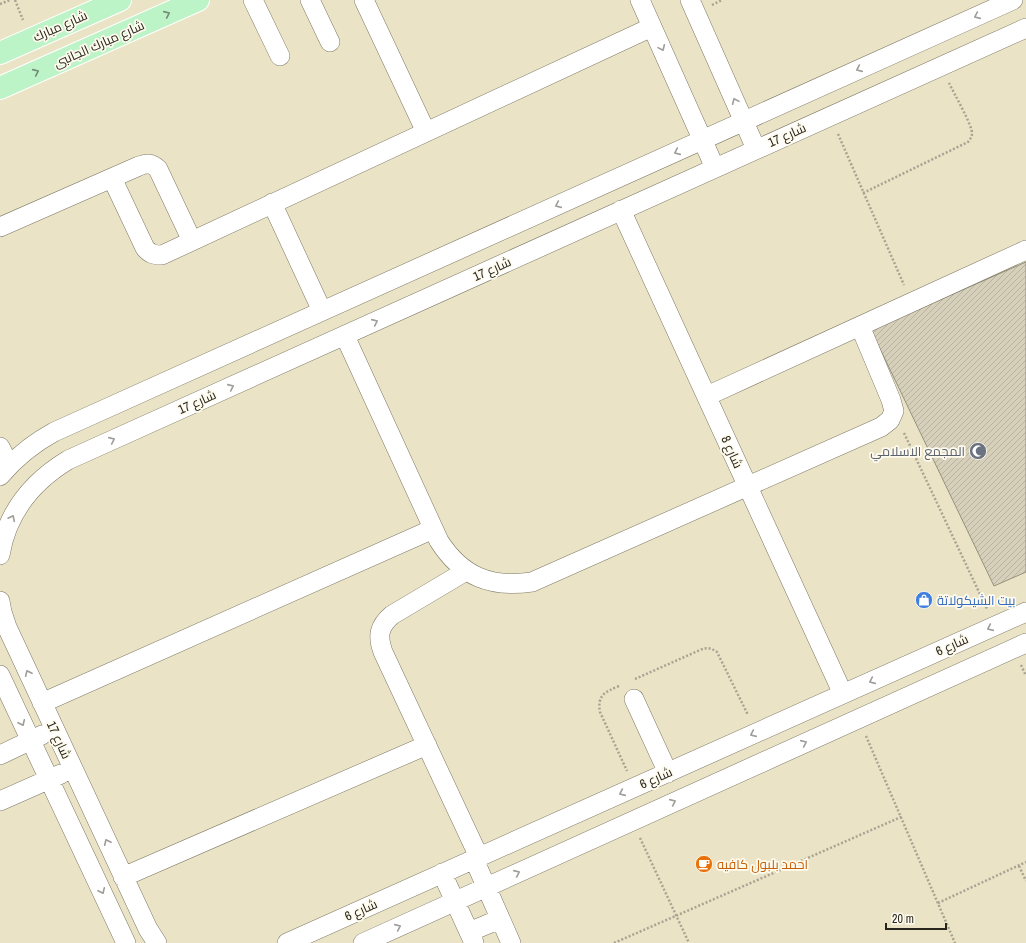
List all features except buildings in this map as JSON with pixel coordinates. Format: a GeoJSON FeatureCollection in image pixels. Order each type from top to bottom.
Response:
{"type":"FeatureCollection","features":[{"type":"Feature","properties":{"kind":"main road","name":"شارع مبارك"},"geometry":{"type":"LineString","coordinates":[[0,53],[120,0]]}},
{"type":"Feature","properties":{"kind":"main road","name":"شارع مبارك الجانبى"},"geometry":{"type":"LineString","coordinates":[[0,88],[198,0]]}},
{"type":"Feature","properties":{"kind":"main road"},"geometry":{"type":"LineString","coordinates":[[56,28],[69,58]]}},
{"type":"Feature","properties":{"kind":"street"},"geometry":{"type":"LineString","coordinates":[[254,0],[280,56]]}},
{"type":"Feature","properties":{"kind":"street"},"geometry":{"type":"LineString","coordinates":[[310,0],[330,42]]}},
{"type":"Feature","properties":{"kind":"street"},"geometry":{"type":"LineString","coordinates":[[364,0],[426,132]]}},
{"type":"Feature","properties":{"kind":"street"},"geometry":{"type":"LineString","coordinates":[[640,0],[715,168]]}},
{"type":"Feature","properties":{"kind":"street"},"geometry":{"type":"LineString","coordinates":[[690,0],[756,149]]}},
{"type":"Feature","properties":{"kind":"street"},"geometry":{"type":"LineString","coordinates":[[4,471],[38,441],[54,432],[1013,0]]}},
{"type":"Feature","properties":{"kind":"street"},"geometry":{"type":"LineString","coordinates":[[112,178],[145,248],[152,254],[162,255],[652,27]]}},
{"type":"Feature","properties":{"kind":"street","name":"شارع 17"},"geometry":{"type":"LineString","coordinates":[[0,555],[6,532],[20,503],[34,486],[54,469],[68,460],[1026,28]]}},
{"type":"Feature","properties":{"kind":"street"},"geometry":{"type":"LineString","coordinates":[[0,227],[144,164],[150,164],[158,169],[192,241]]}},
{"type":"Feature","properties":{"kind":"street"},"geometry":{"type":"LineString","coordinates":[[272,203],[322,311]]}},
{"type":"Feature","properties":{"kind":"street","name":"شارع 8"},"geometry":{"type":"LineString","coordinates":[[621,210],[843,694]]}},
{"type":"Feature","properties":{"kind":"street"},"geometry":{"type":"LineString","coordinates":[[707,396],[1026,250]]}},
{"type":"Feature","properties":{"kind":"street"},"geometry":{"type":"LineString","coordinates":[[344,336],[439,541],[446,553],[466,571],[485,580],[505,584],[518,584],[532,582],[881,427],[890,420],[894,411],[891,400],[860,326]]}},
{"type":"Feature","properties":{"kind":"street"},"geometry":{"type":"LineString","coordinates":[[0,447],[4,471]]}},
{"type":"Feature","properties":{"kind":"street"},"geometry":{"type":"LineString","coordinates":[[42,703],[434,529]]}},
{"type":"Feature","properties":{"kind":"street"},"geometry":{"type":"LineString","coordinates":[[466,571],[386,620],[382,628],[380,644],[477,858],[487,887],[511,943]]}},
{"type":"Feature","properties":{"kind":"street","name":"شارع 17"},"geometry":{"type":"LineString","coordinates":[[0,601],[7,627],[123,877]]}},
{"type":"Feature","properties":{"kind":"street","name":"شارع 6"},"geometry":{"type":"LineString","coordinates":[[287,943],[1026,612]]}},
{"type":"Feature","properties":{"kind":"street"},"geometry":{"type":"LineString","coordinates":[[363,943],[1026,643]]}},
{"type":"Feature","properties":{"kind":"street"},"geometry":{"type":"LineString","coordinates":[[935,652],[948,678]]}},
{"type":"Feature","properties":{"kind":"street","name":"شارع 17"},"geometry":{"type":"LineString","coordinates":[[0,674],[126,943]]}},
{"type":"Feature","properties":{"kind":"street"},"geometry":{"type":"LineString","coordinates":[[634,699],[668,772]]}},
{"type":"Feature","properties":{"kind":"street"},"geometry":{"type":"LineString","coordinates":[[0,755],[54,729]]}},
{"type":"Feature","properties":{"kind":"street"},"geometry":{"type":"LineString","coordinates":[[157,943],[148,929],[123,877],[427,745]]}},
{"type":"Feature","properties":{"kind":"street"},"geometry":{"type":"LineString","coordinates":[[0,801],[72,769]]}},
{"type":"Feature","properties":{"kind":"street"},"geometry":{"type":"LineString","coordinates":[[442,873],[471,938],[500,919]]}},
{"type":"Feature","properties":{"kind":"path"},"geometry":{"type":"LineString","coordinates":[[0,4],[10,0]]}},
{"type":"Feature","properties":{"kind":"path"},"geometry":{"type":"LineString","coordinates":[[863,193],[968,142],[970,139],[972,135],[971,127],[940,66]]}},
{"type":"Feature","properties":{"kind":"path"},"geometry":{"type":"LineString","coordinates":[[830,116],[912,302]]}},
{"type":"Feature","properties":{"kind":"path"},"geometry":{"type":"LineString","coordinates":[[894,411],[995,626]]}},
{"type":"Feature","properties":{"kind":"path"},"geometry":{"type":"LineString","coordinates":[[633,680],[700,650],[709,648],[714,649],[717,652],[756,732]]}},
{"type":"Feature","properties":{"kind":"path"},"geometry":{"type":"LineString","coordinates":[[619,686],[605,693],[600,701],[599,707],[634,788]]}},
{"type":"Feature","properties":{"kind":"path"},"geometry":{"type":"LineString","coordinates":[[859,719],[955,943]]}},
{"type":"Feature","properties":{"kind":"path"},"geometry":{"type":"LineString","coordinates":[[614,943],[901,817]]}},
{"type":"Feature","properties":{"kind":"path"},"geometry":{"type":"LineString","coordinates":[[633,821],[689,943]]}},
{"type":"Feature","properties":{"kind":"path"},"geometry":{"type":"LineString","coordinates":[[938,903],[1026,862]]}},
{"type":"Feature","properties":{"kind":"path"},"geometry":{"type":"LineString","coordinates":[[1019,866],[1026,880]]}},
{"type":"Feature","properties":{"kind":"shaded area"},"geometry":{"type":"Polygon","coordinates":[[[0,0],[1026,0],[1026,943],[0,943],[0,0]]]}},
{"type":"Feature","properties":{"kind":"place","name":"المجمع الاسلامي"},"geometry":{"type":"Point","coordinates":[978,451]}},
{"type":"Feature","properties":{"kind":"place","name":"بيت الشيكولاتة"},"geometry":{"type":"Point","coordinates":[924,600]}},
{"type":"Feature","properties":{"kind":"place","name":"احمد بلبول كافيه"},"geometry":{"type":"Point","coordinates":[704,864]}}]}
